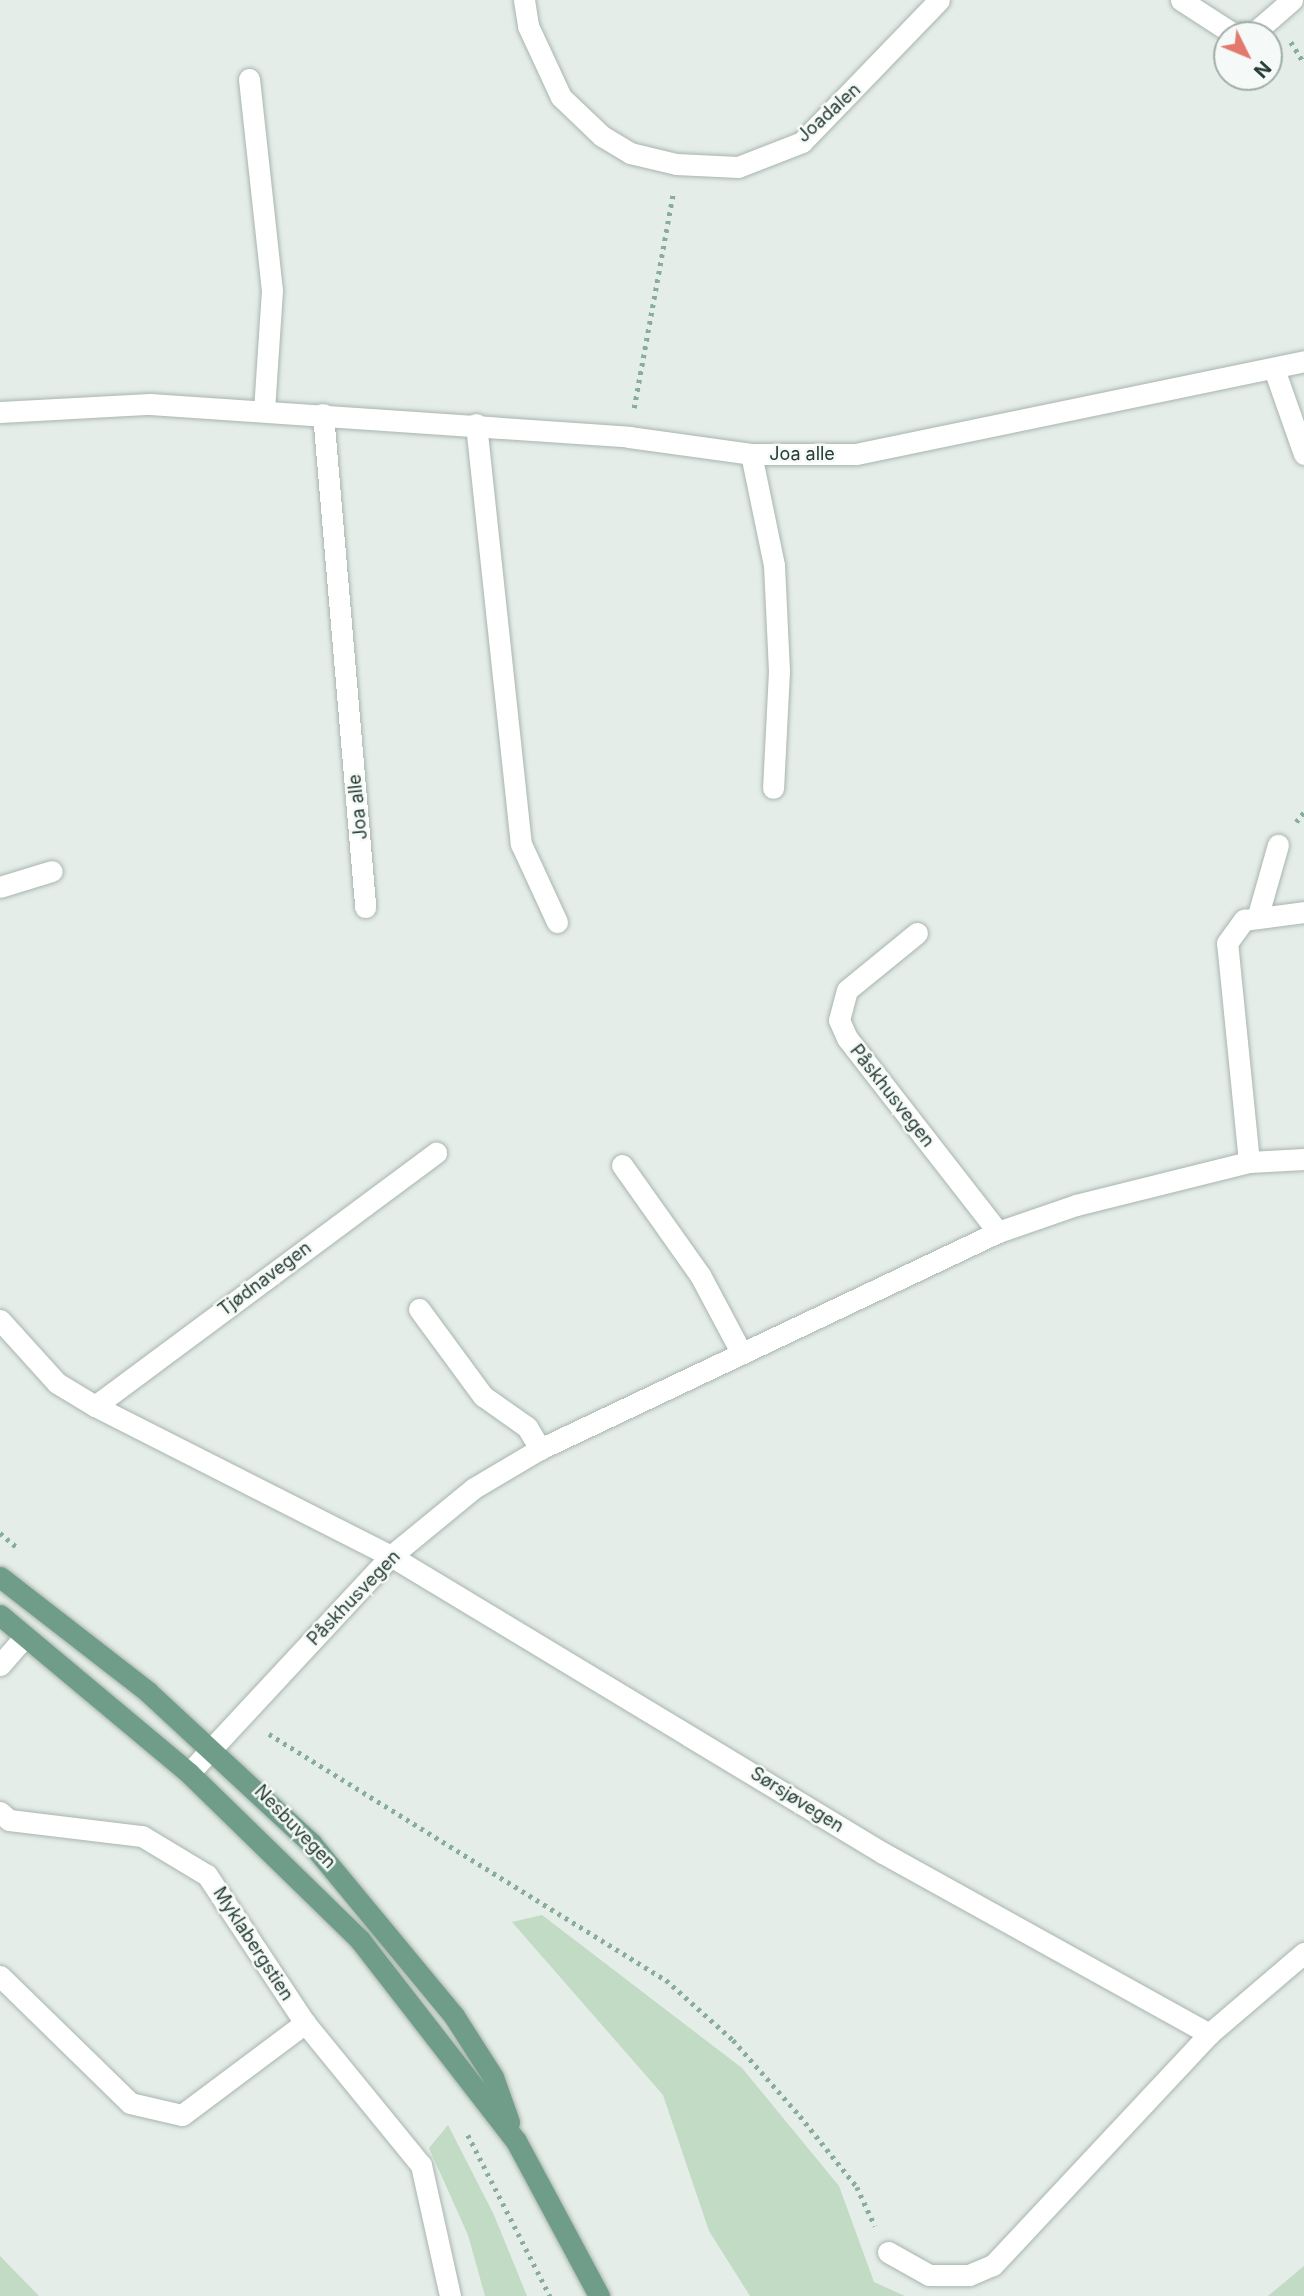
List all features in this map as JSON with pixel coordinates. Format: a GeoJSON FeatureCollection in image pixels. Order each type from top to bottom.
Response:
{"type":"FeatureCollection","features":[{"type":"Feature","properties":{"kind":"main road","name":"Nesbuvegen"},"geometry":{"type":"LineString","coordinates":[[0,1577],[213,1748],[311,1843],[413,1962],[493,2077],[516,2141],[599,2296]]}},
{"type":"Feature","properties":{"kind":"main road","name":"Nesbuvegen"},"geometry":{"type":"LineString","coordinates":[[0,1615],[189,1773],[360,1940],[516,2141]]}},
{"type":"Feature","properties":{"kind":"street","name":"Joadalen"},"geometry":{"type":"LineString","coordinates":[[524,0],[541,60],[581,119],[630,153],[676,164],[737,167],[802,142],[939,0]]}},
{"type":"Feature","properties":{"kind":"street"},"geometry":{"type":"LineString","coordinates":[[1181,0],[1232,33],[1255,32],[1292,0]]}},
{"type":"Feature","properties":{"kind":"street"},"geometry":{"type":"LineString","coordinates":[[249,79],[272,290],[264,411]]}},
{"type":"Feature","properties":{"kind":"street","name":"Joa alle"},"geometry":{"type":"LineString","coordinates":[[0,412],[150,404],[475,424],[629,437],[751,454],[856,454],[1304,361]]}},
{"type":"Feature","properties":{"kind":"street"},"geometry":{"type":"LineString","coordinates":[[1274,369],[1304,454]]}},
{"type":"Feature","properties":{"kind":"street","name":"Joa alle"},"geometry":{"type":"LineString","coordinates":[[323,414],[365,907]]}},
{"type":"Feature","properties":{"kind":"street"},"geometry":{"type":"LineString","coordinates":[[475,424],[521,844],[557,922]]}},
{"type":"Feature","properties":{"kind":"street"},"geometry":{"type":"LineString","coordinates":[[751,454],[774,565],[779,671],[773,788]]}},
{"type":"Feature","properties":{"kind":"street"},"geometry":{"type":"LineString","coordinates":[[1258,915],[1278,845]]}},
{"type":"Feature","properties":{"kind":"street"},"geometry":{"type":"LineString","coordinates":[[0,887],[52,871]]}},
{"type":"Feature","properties":{"kind":"street"},"geometry":{"type":"LineString","coordinates":[[1249,1162],[1227,943],[1234,929],[1258,915],[1304,912]]}},
{"type":"Feature","properties":{"kind":"street","name":"Påskhusvegen"},"geometry":{"type":"LineString","coordinates":[[917,933],[847,990],[839,1020],[847,1038],[998,1232]]}},
{"type":"Feature","properties":{"kind":"street","name":"Tjødnavegen"},"geometry":{"type":"LineString","coordinates":[[95,1406],[436,1153]]}},
{"type":"Feature","properties":{"kind":"street","name":"Påskhusvegen"},"geometry":{"type":"LineString","coordinates":[[189,1773],[391,1556],[474,1488],[540,1449],[998,1232],[1076,1205],[1249,1162],[1304,1159]]}},
{"type":"Feature","properties":{"kind":"street"},"geometry":{"type":"LineString","coordinates":[[622,1165],[700,1275],[742,1354]]}},
{"type":"Feature","properties":{"kind":"street"},"geometry":{"type":"LineString","coordinates":[[419,1309],[483,1396],[527,1427],[540,1449]]}},
{"type":"Feature","properties":{"kind":"street"},"geometry":{"type":"LineString","coordinates":[[0,1320],[57,1383],[95,1406],[391,1556]]}},
{"type":"Feature","properties":{"kind":"street","name":"Sørsjøvegen"},"geometry":{"type":"LineString","coordinates":[[391,1556],[883,1853],[1209,2034]]}},
{"type":"Feature","properties":{"kind":"street"},"geometry":{"type":"LineString","coordinates":[[0,1665],[25,1636]]}},
{"type":"Feature","properties":{"kind":"street","name":"Myklabergstien"},"geometry":{"type":"LineString","coordinates":[[0,1812],[9,1820],[142,1836],[207,1875],[305,2023],[421,2165],[450,2296]]}},
{"type":"Feature","properties":{"kind":"street"},"geometry":{"type":"LineString","coordinates":[[888,2252],[929,2275],[968,2276],[993,2265],[1209,2034],[1304,1953]]}},
{"type":"Feature","properties":{"kind":"street"},"geometry":{"type":"LineString","coordinates":[[0,1976],[130,2103],[182,2115],[305,2023]]}},
{"type":"Feature","properties":{"kind":"path"},"geometry":{"type":"LineString","coordinates":[[629,437],[676,164]]}},
{"type":"Feature","properties":{"kind":"path"},"geometry":{"type":"LineString","coordinates":[[241,1717],[666,1980],[733,2040],[808,2126],[857,2187],[888,2252]]}},
{"type":"Feature","properties":{"kind":"path"},"geometry":{"type":"LineString","coordinates":[[464,2127],[550,2296]]}},
{"type":"Feature","properties":{"kind":"green space"},"geometry":{"type":"Polygon","coordinates":[[[542,1915],[742,2068],[839,2186],[874,2282],[905,2296],[750,2296],[709,2231],[663,2095],[512,1922],[542,1915]]]}},
{"type":"Feature","properties":{"kind":"green space"},"geometry":{"type":"Polygon","coordinates":[[[448,2125],[494,2215],[527,2296],[485,2296],[468,2235],[429,2148],[448,2125]]]}},
{"type":"Feature","properties":{"kind":"green space"},"geometry":{"type":"Polygon","coordinates":[[[0,2256],[39,2296],[0,2296],[0,2256]]]}},
{"type":"Feature","properties":{"kind":"green space"},"geometry":{"type":"Polygon","coordinates":[[[1304,2266],[1304,2296],[1268,2296],[1304,2266]]]}}]}
